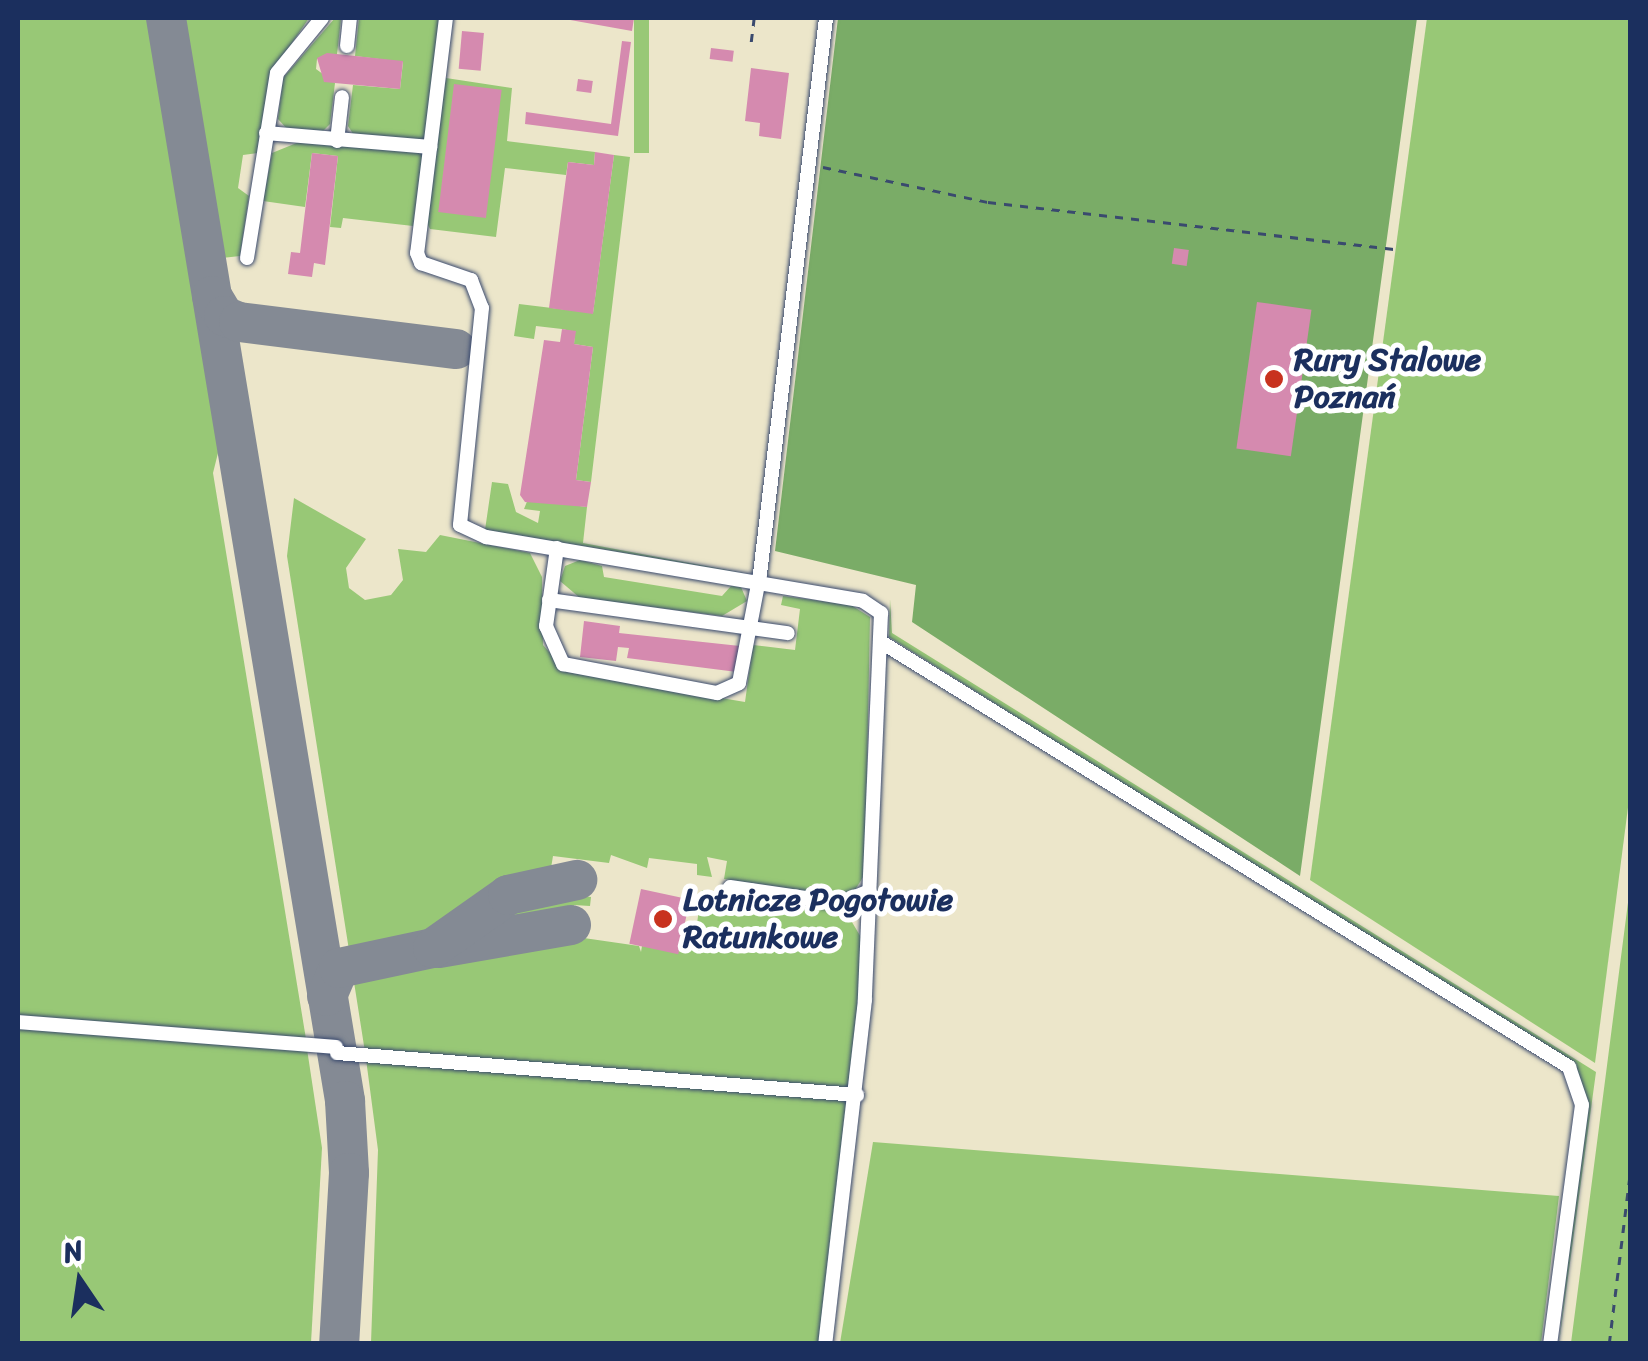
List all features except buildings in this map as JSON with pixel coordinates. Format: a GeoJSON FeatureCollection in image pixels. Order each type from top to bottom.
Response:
{"type":"FeatureCollection","features":[{"type":"Feature","properties":{"kind":"lane"},"geometry":{"type":"LineString","coordinates":[[246,258],[266,133],[282,63],[322,18]]}},
{"type":"Feature","properties":{"kind":"lane"},"geometry":{"type":"LineString","coordinates":[[347,46],[350,18]]}},
{"type":"Feature","properties":{"kind":"lane"},"geometry":{"type":"LineString","coordinates":[[446,18],[418,258],[465,276],[482,308],[457,518],[478,535],[870,604],[882,619],[857,1095],[825,1344]]}},
{"type":"Feature","properties":{"kind":"lane"},"geometry":{"type":"LineString","coordinates":[[557,548],[547,637],[563,664],[718,693],[733,689],[745,675],[826,18]]}},
{"type":"Feature","properties":{"kind":"lane"},"geometry":{"type":"LineString","coordinates":[[337,141],[342,97]]}},
{"type":"Feature","properties":{"kind":"lane"},"geometry":{"type":"LineString","coordinates":[[266,133],[430,147]]}},
{"type":"Feature","properties":{"kind":"lane"},"geometry":{"type":"LineString","coordinates":[[549,600],[788,633]]}},
{"type":"Feature","properties":{"kind":"lane"},"geometry":{"type":"LineString","coordinates":[[882,642],[1569,1067],[1582,1105],[1550,1344]]}},
{"type":"Feature","properties":{"kind":"lane"},"geometry":{"type":"LineString","coordinates":[[730,887],[840,903],[869,920]]}},
{"type":"Feature","properties":{"kind":"lane"},"geometry":{"type":"LineString","coordinates":[[840,903],[870,891]]}},
{"type":"Feature","properties":{"kind":"lane"},"geometry":{"type":"LineString","coordinates":[[18,1022],[857,1095]]}},
{"type":"Feature","properties":{"kind":"path"},"geometry":{"type":"LineString","coordinates":[[752,42],[754,18]]}},
{"type":"Feature","properties":{"kind":"path"},"geometry":{"type":"LineString","coordinates":[[808,165],[988,202],[1400,250]]}},
{"type":"Feature","properties":{"kind":"path"},"geometry":{"type":"LineString","coordinates":[[1609,1344],[1630,1173]]}},
{"type":"Feature","properties":{"kind":"green space"},"geometry":{"type":"Polygon","coordinates":[[[18,18],[149,18],[220,445],[213,473],[306,1039],[18,1018],[18,18]]]}},
{"type":"Feature","properties":{"kind":"green space"},"geometry":{"type":"Polygon","coordinates":[[[183,18],[309,18],[271,74],[257,153],[243,155],[238,188],[249,196],[240,256],[222,258],[183,18]]]}},
{"type":"Feature","properties":{"kind":"green space"},"geometry":{"type":"Polygon","coordinates":[[[335,18],[341,19],[337,54],[317,59],[316,69],[335,83],[330,124],[321,133],[355,137],[348,126],[353,85],[400,89],[403,62],[355,56],[359,18],[441,18],[413,226],[343,218],[341,228],[330,227],[338,156],[312,153],[305,207],[263,201],[272,153],[299,142],[278,119],[283,78],[335,18]]]}},
{"type":"Feature","properties":{"kind":"green space"},"geometry":{"type":"Polygon","coordinates":[[[634,18],[649,18],[649,153],[634,153],[634,18]]]}},
{"type":"Feature","properties":{"kind":"green space"},"geometry":{"type":"Polygon","coordinates":[[[838,18],[1417,18],[1300,876],[912,622],[916,585],[775,551],[838,18]]]}},
{"type":"Feature","properties":{"kind":"green space"},"geometry":{"type":"Polygon","coordinates":[[[1427,18],[1630,18],[1630,792],[1595,1063],[1310,880],[1427,18]]]}},
{"type":"Feature","properties":{"kind":"green space"},"geometry":{"type":"Polygon","coordinates":[[[446,78],[512,88],[507,141],[595,152],[594,165],[568,162],[566,175],[505,168],[496,237],[430,229],[423,215],[446,78]]]}},
{"type":"Feature","properties":{"kind":"green space"},"geometry":{"type":"Polygon","coordinates":[[[614,155],[630,157],[591,482],[576,480],[593,347],[574,344],[575,332],[562,329],[536,326],[534,339],[514,336],[519,304],[593,313],[614,155]]]}},
{"type":"Feature","properties":{"kind":"green space"},"geometry":{"type":"Polygon","coordinates":[[[492,482],[508,484],[516,512],[538,523],[540,511],[524,509],[528,499],[587,507],[583,543],[754,575],[485,530],[492,482]]]}},
{"type":"Feature","properties":{"kind":"green space"},"geometry":{"type":"Polygon","coordinates":[[[294,498],[366,539],[346,568],[349,588],[365,600],[391,595],[403,580],[398,549],[426,552],[440,535],[530,553],[542,577],[543,645],[567,672],[745,702],[753,645],[795,650],[800,609],[781,605],[783,596],[851,605],[870,617],[865,874],[855,890],[836,896],[724,879],[727,861],[707,857],[712,877],[697,875],[697,864],[649,858],[647,868],[611,855],[609,863],[553,856],[551,868],[578,873],[575,895],[591,897],[590,906],[574,905],[570,936],[639,946],[641,952],[642,946],[683,952],[684,942],[694,943],[702,890],[846,912],[862,939],[852,1084],[844,1090],[365,1052],[287,556],[294,498]]]}},
{"type":"Feature","properties":{"kind":"green space"},"geometry":{"type":"Polygon","coordinates":[[[580,560],[602,566],[604,577],[722,596],[731,586],[741,587],[747,601],[722,616],[580,598],[560,581],[565,566],[580,560]]]}},
{"type":"Feature","properties":{"kind":"green space"},"geometry":{"type":"Polygon","coordinates":[[[890,599],[892,633],[1596,1072],[1559,1343],[1586,1099],[1576,1068],[889,637],[890,599]]]}},
{"type":"Feature","properties":{"kind":"green space"},"geometry":{"type":"Polygon","coordinates":[[[1630,887],[1630,1343],[1571,1343],[1605,1081],[1630,887]]]}},
{"type":"Feature","properties":{"kind":"green space"},"geometry":{"type":"Polygon","coordinates":[[[18,1026],[307,1049],[322,1148],[311,1343],[18,1343],[18,1026]]]}},
{"type":"Feature","properties":{"kind":"green space"},"geometry":{"type":"Polygon","coordinates":[[[366,1059],[843,1096],[850,1104],[819,1343],[371,1343],[378,1150],[366,1059]]]}},
{"type":"Feature","properties":{"kind":"green space"},"geometry":{"type":"Polygon","coordinates":[[[873,1142],[1559,1196],[1541,1343],[840,1343],[873,1142]]]}},
{"type":"Feature","properties":{"kind":"taxiway"},"geometry":{"type":"LineString","coordinates":[[166,18],[345,1101],[349,1173],[339,1344]]}},
{"type":"Feature","properties":{"kind":"taxiway"},"geometry":{"type":"LineString","coordinates":[[212,296],[224,316],[239,322],[456,349]]}},
{"type":"Feature","properties":{"kind":"taxiway"},"geometry":{"type":"LineString","coordinates":[[327,996],[339,968],[433,948],[508,895],[577,880]]}},
{"type":"Feature","properties":{"kind":"taxiway"},"geometry":{"type":"LineString","coordinates":[[439,948],[571,925]]}},
{"type":"Feature","properties":{"kind":"place","name":"Rury Stalowe Poznań"},"geometry":{"type":"Point","coordinates":[1274,379]}},
{"type":"Feature","properties":{"kind":"place","name":"Lotnicze Pogotowie Ratunkowe"},"geometry":{"type":"Point","coordinates":[663,919]}}]}
